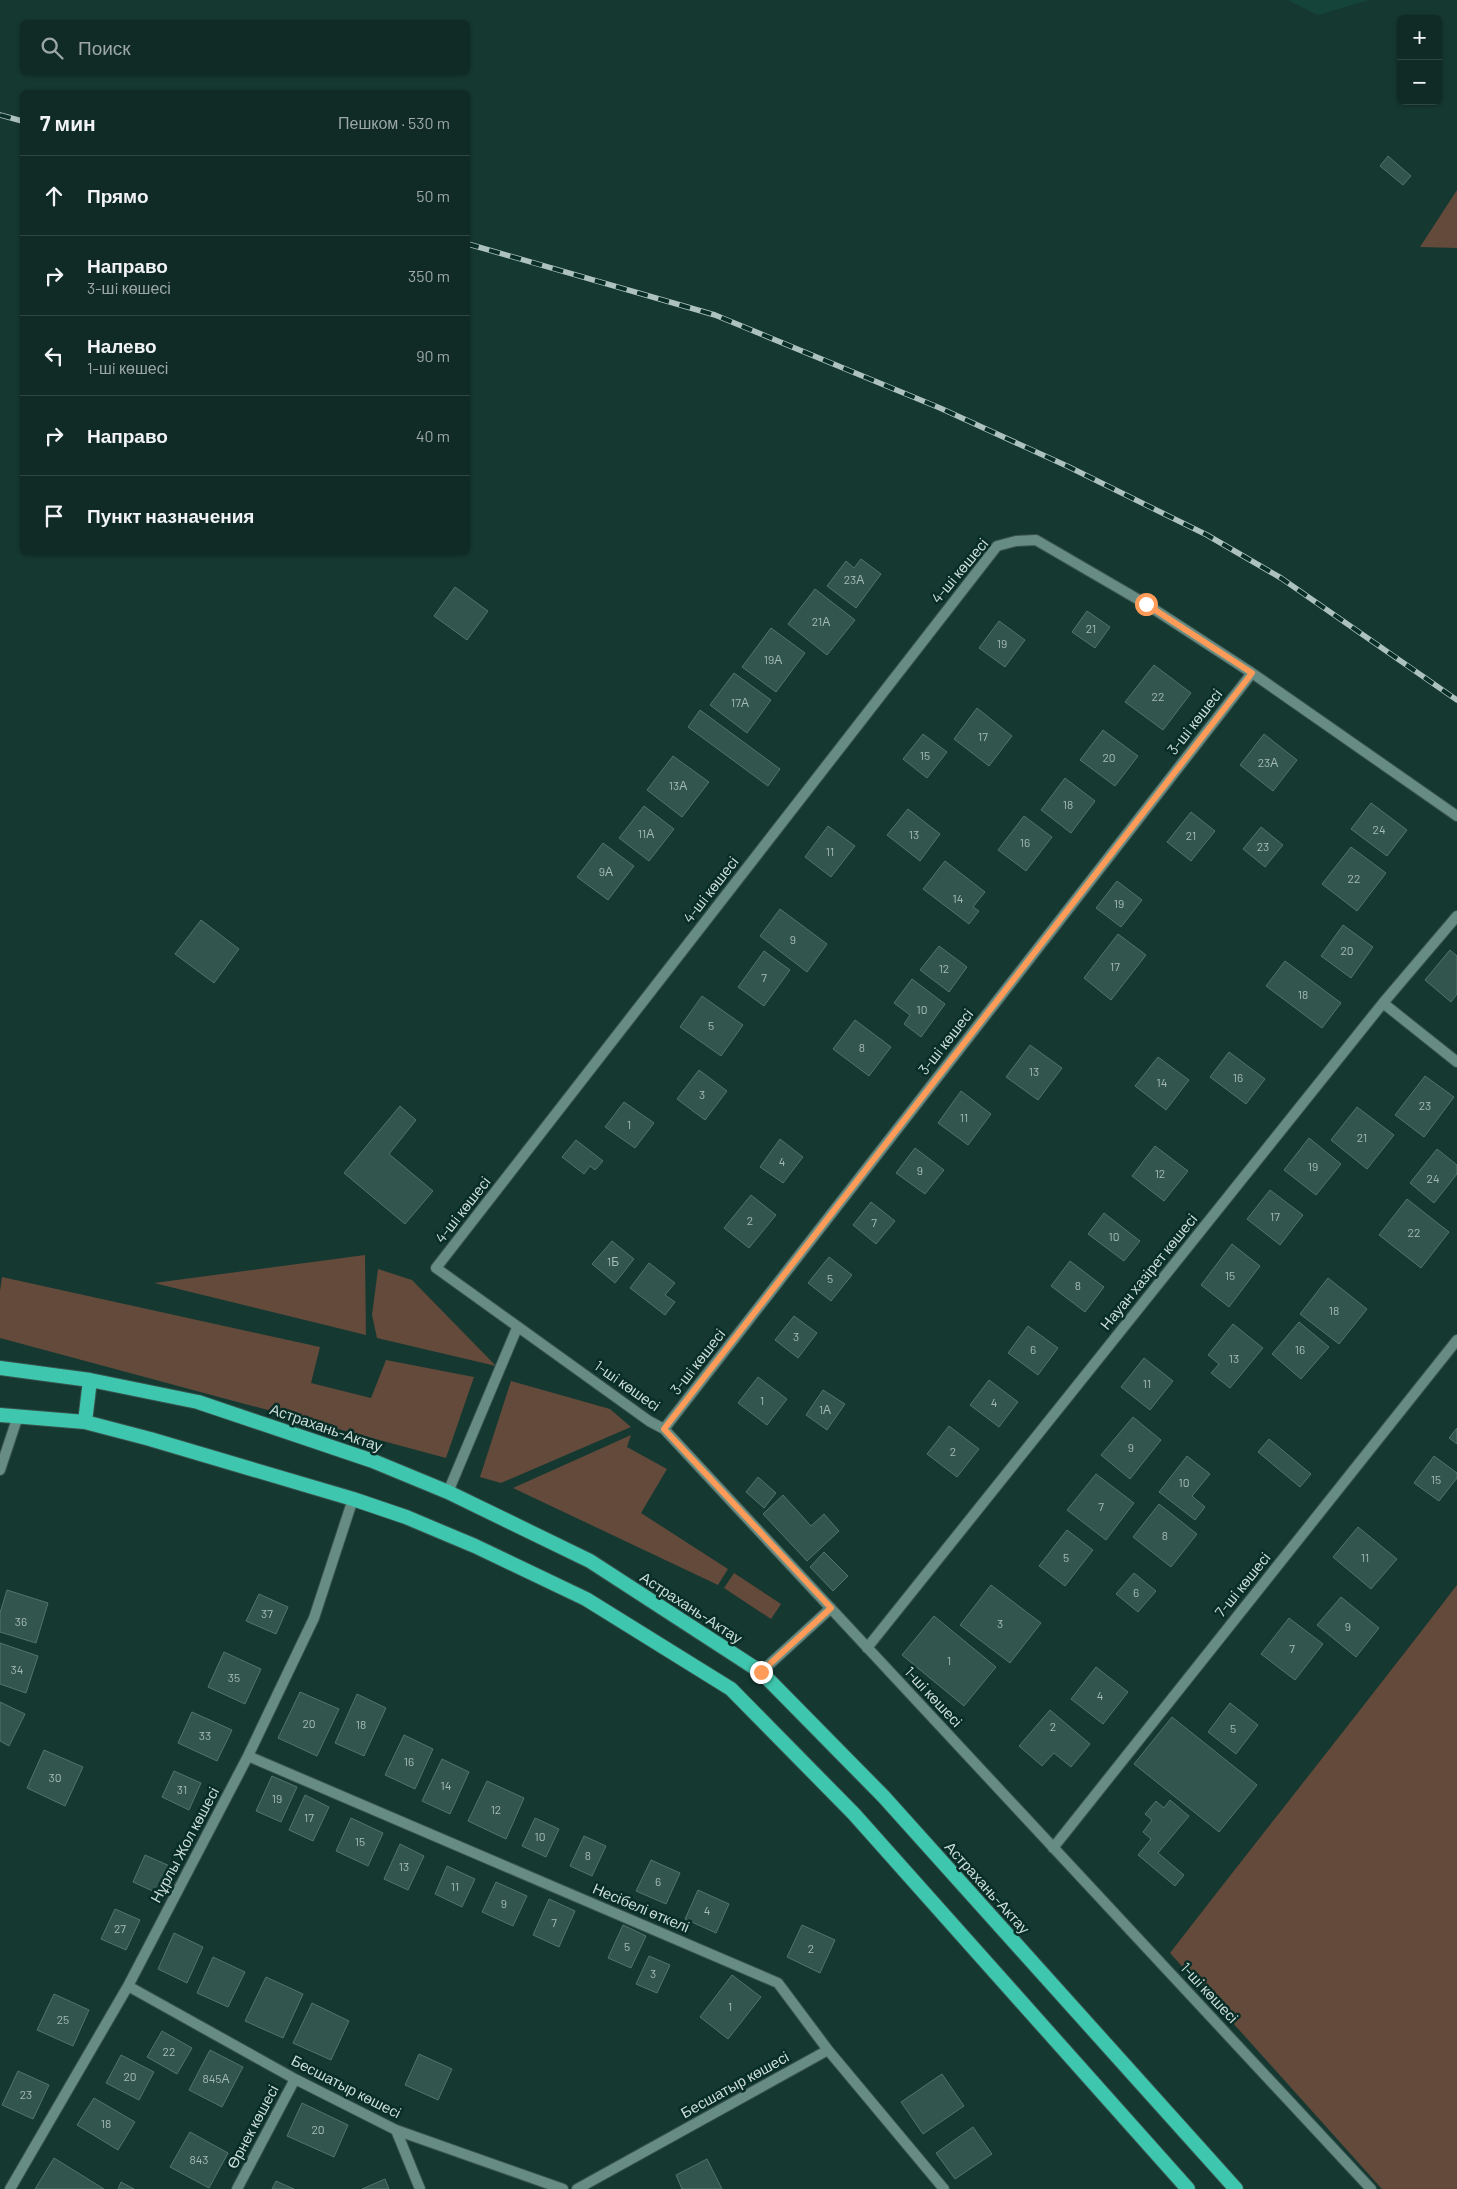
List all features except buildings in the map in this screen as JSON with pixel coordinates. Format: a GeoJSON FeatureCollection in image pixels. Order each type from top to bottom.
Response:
{"type":"FeatureCollection","features":[{"type":"Feature","properties":{"kind":"highway","name":"Астрахань-Актау"},"geometry":{"type":"LineString","coordinates":[[0,1368],[90,1380],[198,1402],[373,1462],[448,1492],[590,1561],[761,1672],[884,1797],[1236,2189]]}},
{"type":"Feature","properties":{"kind":"highway"},"geometry":{"type":"LineString","coordinates":[[85,1422],[90,1380]]}},
{"type":"Feature","properties":{"kind":"highway"},"geometry":{"type":"LineString","coordinates":[[0,1416],[85,1422],[150,1439],[353,1499],[406,1517],[475,1546],[586,1599],[731,1689],[854,1814],[1188,2189]]}},
{"type":"Feature","properties":{"kind":"street","name":"4-шi көшесі"},"geometry":{"type":"LineString","coordinates":[[436,1268],[997,546],[1016,541],[1036,540],[1146,604],[1252,673]]}},
{"type":"Feature","properties":{"kind":"street"},"geometry":{"type":"LineString","coordinates":[[1252,673],[1457,816]]}},
{"type":"Feature","properties":{"kind":"street","name":"3-шi көшесі"},"geometry":{"type":"LineString","coordinates":[[664,1429],[1252,673]]}},
{"type":"Feature","properties":{"kind":"street","name":"Науан хазірет көшесі"},"geometry":{"type":"LineString","coordinates":[[867,1648],[1384,1003],[1457,916]]}},
{"type":"Feature","properties":{"kind":"street"},"geometry":{"type":"LineString","coordinates":[[1384,1003],[1457,1062]]}},
{"type":"Feature","properties":{"kind":"street","name":"1-шi көшесі"},"geometry":{"type":"LineString","coordinates":[[436,1268],[518,1328],[664,1429],[1371,2189]]}},
{"type":"Feature","properties":{"kind":"street"},"geometry":{"type":"LineString","coordinates":[[448,1492],[518,1328]]}},
{"type":"Feature","properties":{"kind":"street","name":"7-шi көшесі"},"geometry":{"type":"LineString","coordinates":[[1053,1848],[1457,1340]]}},
{"type":"Feature","properties":{"kind":"street"},"geometry":{"type":"LineString","coordinates":[[0,1470],[18,1416]]}},
{"type":"Feature","properties":{"kind":"street","name":"Нұрлы Жол көшесі"},"geometry":{"type":"LineString","coordinates":[[10,2189],[128,1986],[248,1756],[314,1618],[353,1499]]}},
{"type":"Feature","properties":{"kind":"street"},"geometry":{"type":"LineString","coordinates":[[761,1672],[831,1608]]}},
{"type":"Feature","properties":{"kind":"street","name":"Несібелі өткелі"},"geometry":{"type":"LineString","coordinates":[[248,1756],[778,1983],[828,2050],[944,2189]]}},
{"type":"Feature","properties":{"kind":"street","name":"Бесшатыр көшесі"},"geometry":{"type":"LineString","coordinates":[[128,1986],[295,2079],[396,2130],[563,2189]]}},
{"type":"Feature","properties":{"kind":"street","name":"Бесшатыр көшесі"},"geometry":{"type":"LineString","coordinates":[[577,2189],[828,2050]]}},
{"type":"Feature","properties":{"kind":"street","name":"Өрнек көшесі"},"geometry":{"type":"LineString","coordinates":[[237,2189],[295,2079]]}},
{"type":"Feature","properties":{"kind":"street"},"geometry":{"type":"LineString","coordinates":[[396,2130],[420,2189]]}},
{"type":"Feature","properties":{"kind":"shaded area"},"geometry":{"type":"Polygon","coordinates":[[[1288,0],[1369,0],[1318,15],[1288,0]]]}},
{"type":"Feature","properties":{"kind":"shaded area"},"geometry":{"type":"Polygon","coordinates":[[[1457,190],[1457,248],[1420,247],[1457,190]]]}},
{"type":"Feature","properties":{"kind":"shaded area"},"geometry":{"type":"Polygon","coordinates":[[[365,1255],[366,1335],[154,1283],[365,1255]]]}},
{"type":"Feature","properties":{"kind":"shaded area"},"geometry":{"type":"Polygon","coordinates":[[[378,1269],[412,1280],[496,1366],[377,1338],[372,1315],[378,1269]]]}},
{"type":"Feature","properties":{"kind":"shaded area"},"geometry":{"type":"Polygon","coordinates":[[[2,1277],[320,1347],[311,1383],[371,1398],[386,1360],[474,1377],[446,1458],[0,1338],[0,1291],[2,1277]]]}},
{"type":"Feature","properties":{"kind":"shaded area"},"geometry":{"type":"Polygon","coordinates":[[[511,1381],[610,1409],[631,1427],[501,1483],[480,1477],[511,1381]]]}},
{"type":"Feature","properties":{"kind":"shaded area"},"geometry":{"type":"Polygon","coordinates":[[[631,1435],[627,1447],[667,1469],[641,1513],[728,1569],[718,1585],[513,1488],[631,1435]]]}},
{"type":"Feature","properties":{"kind":"shaded area"},"geometry":{"type":"Polygon","coordinates":[[[734,1573],[781,1604],[771,1619],[724,1588],[734,1573]]]}},
{"type":"Feature","properties":{"kind":"shaded area"},"geometry":{"type":"Polygon","coordinates":[[[1457,1585],[1457,2189],[1382,2189],[1170,1953],[1457,1585]]]}},
{"type":"Feature","properties":{"kind":"railway"},"geometry":{"type":"LineString","coordinates":[[0,115],[20,120]]}},
{"type":"Feature","properties":{"kind":"railway"},"geometry":{"type":"LineString","coordinates":[[470,245],[715,315],[940,408],[1067,466],[1207,535],[1281,578],[1457,700]]}},
{"type":"Feature","properties":{"kind":"route"},"geometry":{"type":"LineString","coordinates":[[761,1672],[831,1608],[664,1429],[1252,673],[1146,604]]}}]}
